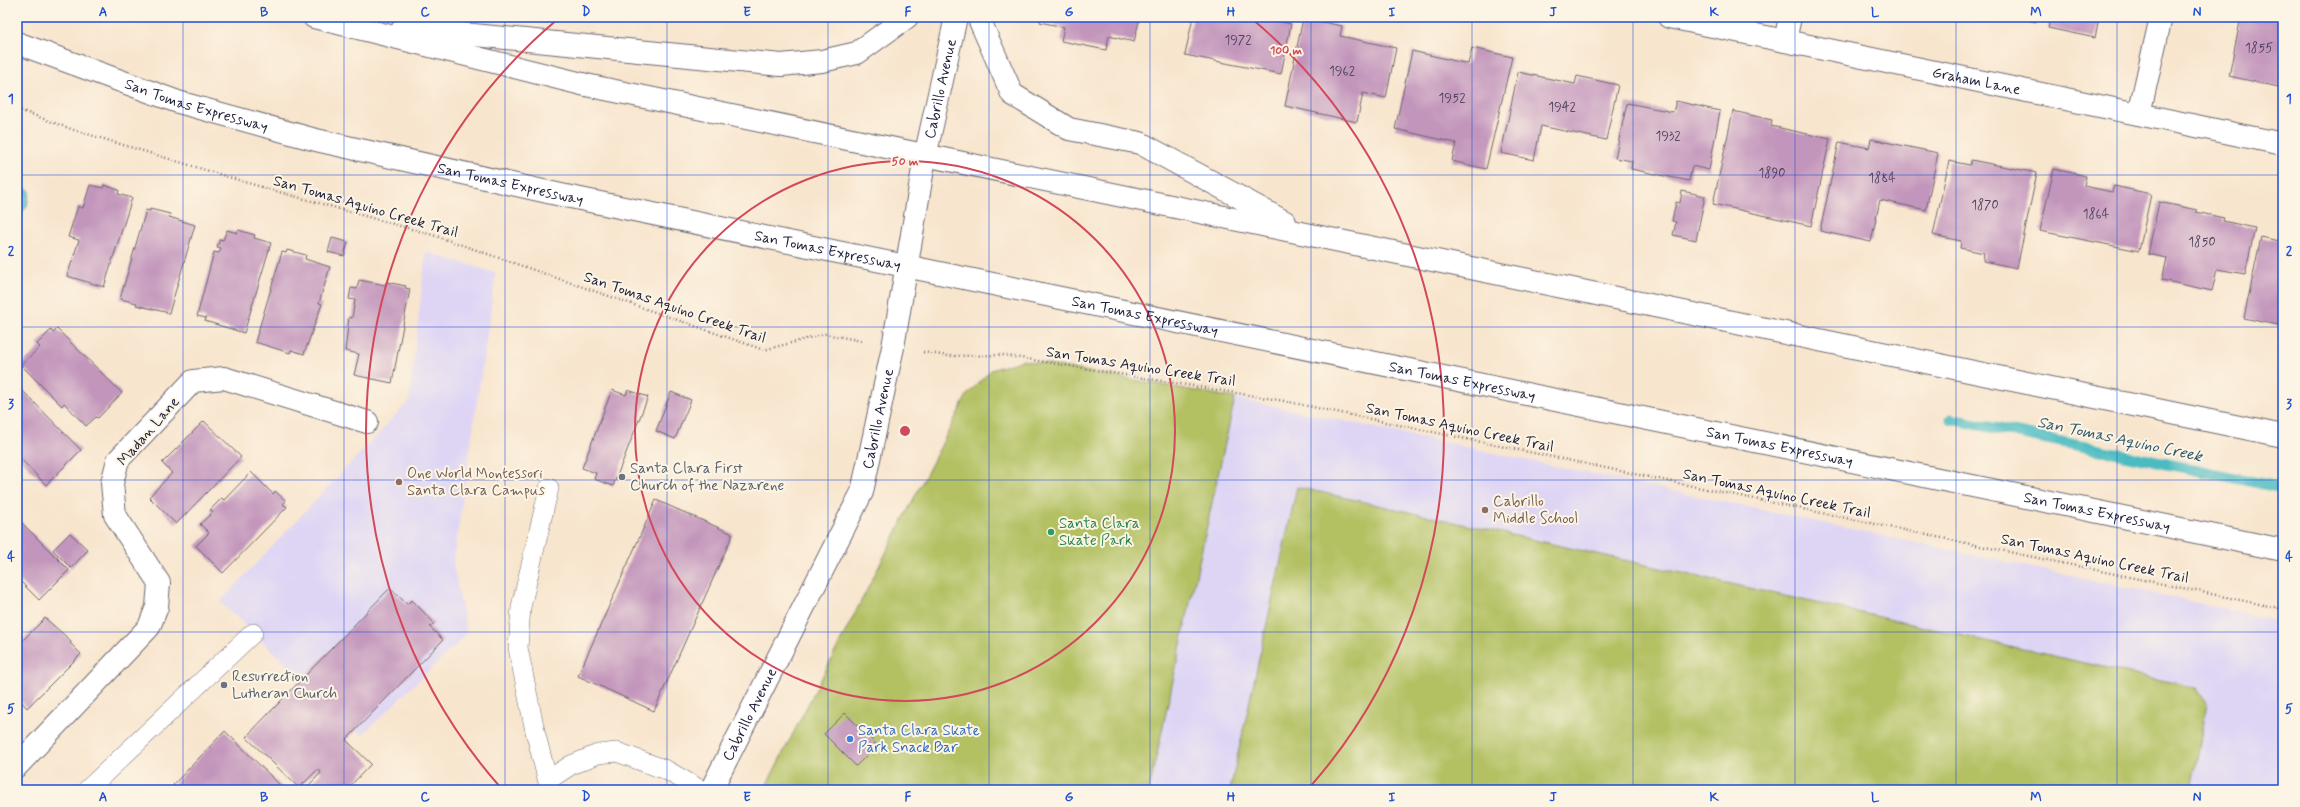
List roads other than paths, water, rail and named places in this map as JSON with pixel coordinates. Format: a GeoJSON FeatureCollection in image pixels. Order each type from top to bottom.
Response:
{"type":"FeatureCollection","features":[{"type":"Feature","properties":{"kind":"main road"},"geometry":{"type":"LineString","coordinates":[[322,19],[781,65],[822,61],[857,53],[907,17]]}},
{"type":"Feature","properties":{"kind":"main road","name":"Cabrillo Avenue"},"geometry":{"type":"LineString","coordinates":[[711,790],[862,492],[893,347],[925,157],[956,17]]}},
{"type":"Feature","properties":{"kind":"main road"},"geometry":{"type":"LineString","coordinates":[[980,17],[980,21],[1012,94],[1069,129],[1140,143],[1303,232]]}},
{"type":"Feature","properties":{"kind":"main road","name":"Graham Lane"},"geometry":{"type":"LineString","coordinates":[[1669,17],[2283,144]]}},
{"type":"Feature","properties":{"kind":"main road"},"geometry":{"type":"LineString","coordinates":[[1785,41],[1790,17]]}},
{"type":"Feature","properties":{"kind":"main road"},"geometry":{"type":"LineString","coordinates":[[2139,114],[2162,17]]}},
{"type":"Feature","properties":{"kind":"main road"},"geometry":{"type":"LineString","coordinates":[[322,19],[586,85],[925,157],[1303,232],[2283,436]]}},
{"type":"Feature","properties":{"kind":"main road","name":"San Tomas Expressway"},"geometry":{"type":"LineString","coordinates":[[17,43],[178,102],[316,140],[561,195],[2283,550]]}},
{"type":"Feature","properties":{"kind":"main road","name":"Madan Lane"},"geometry":{"type":"LineString","coordinates":[[17,766],[149,627],[157,608],[159,584],[115,515],[112,483],[118,460],[193,381],[224,378],[368,422]]}},
{"type":"Feature","properties":{"kind":"lane"},"geometry":{"type":"LineString","coordinates":[[549,488],[521,607],[518,648],[535,731],[549,785],[571,765],[598,754],[618,752],[666,770],[701,790]]}},
{"type":"Feature","properties":{"kind":"lane"},"geometry":{"type":"LineString","coordinates":[[87,790],[253,633]]}},
{"type":"Feature","properties":{"kind":"water"},"geometry":{"type":"Polygon","coordinates":[[[17,184],[30,191],[27,206],[17,219],[17,184]]]}},
{"type":"Feature","properties":{"kind":"waterway","name":"San Tomas Aquino Creek"},"geometry":{"type":"LineString","coordinates":[[1951,419],[2283,488]]}},
{"type":"Feature","properties":{"kind":"place","name":"Santa Clara First Church of the Nazarene"},"geometry":{"type":"Point","coordinates":[622,477]}},
{"type":"Feature","properties":{"kind":"place","name":"One World Montessori Santa Clara Campus"},"geometry":{"type":"Point","coordinates":[399,482]}},
{"type":"Feature","properties":{"kind":"place","name":"Cabrillo Middle School"},"geometry":{"type":"Point","coordinates":[1485,510]}},
{"type":"Feature","properties":{"kind":"place","name":"Santa Clara Skate Park"},"geometry":{"type":"Point","coordinates":[1051,532]}},
{"type":"Feature","properties":{"kind":"place","name":"Resurrection Lutheran Church"},"geometry":{"type":"Point","coordinates":[224,685]}},
{"type":"Feature","properties":{"kind":"place","name":"Santa Clara Skate Park Snack Bar"},"geometry":{"type":"Point","coordinates":[850,739]}}]}
